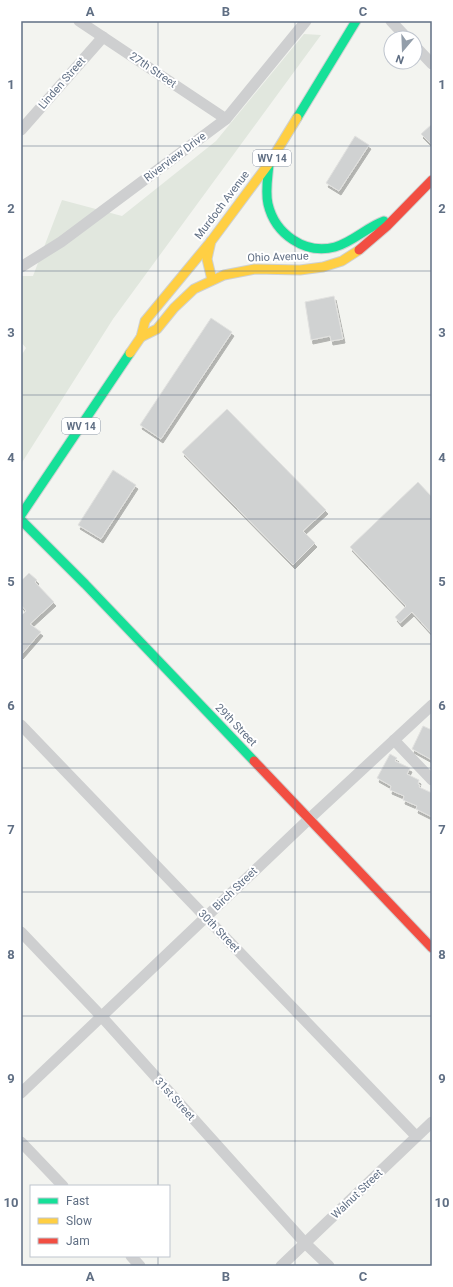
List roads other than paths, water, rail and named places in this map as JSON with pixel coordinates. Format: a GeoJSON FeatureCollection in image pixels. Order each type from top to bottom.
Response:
{"type":"FeatureCollection","features":[{"type":"Feature","properties":{"kind":"main road","name":"Murdoch Avenue"},"geometry":{"type":"LineString","coordinates":[[21,515],[142,337],[145,321],[174,284],[212,240],[270,162],[356,21]]}},
{"type":"Feature","properties":{"kind":"main road"},"geometry":{"type":"LineString","coordinates":[[270,162],[266,190],[267,204],[278,228],[286,236],[297,243],[310,248],[336,246],[355,238],[374,224],[395,217]]}},
{"type":"Feature","properties":{"kind":"main road","name":"Ohio Avenue"},"geometry":{"type":"LineString","coordinates":[[194,290],[212,280],[238,271],[255,269],[300,270],[323,267],[342,261],[362,249],[432,180]]}},
{"type":"Feature","properties":{"kind":"main road"},"geometry":{"type":"LineString","coordinates":[[212,240],[207,260],[212,280]]}},
{"type":"Feature","properties":{"kind":"main road","name":"Murdoch Avenue"},"geometry":{"type":"LineString","coordinates":[[142,337],[157,329],[174,308],[194,290]]}},
{"type":"Feature","properties":{"kind":"main road","name":"29th Street"},"geometry":{"type":"LineString","coordinates":[[21,520],[90,590],[432,948]]}},
{"type":"Feature","properties":{"kind":"street","name":"27th Street"},"geometry":{"type":"LineString","coordinates":[[80,21],[226,119]]}},
{"type":"Feature","properties":{"kind":"street","name":"Riverview Drive"},"geometry":{"type":"LineString","coordinates":[[21,267],[61,242],[226,119],[306,21]]}},
{"type":"Feature","properties":{"kind":"street"},"geometry":{"type":"LineString","coordinates":[[391,21],[399,30]]}},
{"type":"Feature","properties":{"kind":"street","name":"Linden Street"},"geometry":{"type":"LineString","coordinates":[[21,130],[103,37]]}},
{"type":"Feature","properties":{"kind":"street"},"geometry":{"type":"LineString","coordinates":[[423,54],[432,64]]}},
{"type":"Feature","properties":{"kind":"street","name":"Birch Street"},"geometry":{"type":"LineString","coordinates":[[21,1093],[309,819],[432,705]]}},
{"type":"Feature","properties":{"kind":"street","name":"30th Street"},"geometry":{"type":"LineString","coordinates":[[21,725],[416,1136]]}},
{"type":"Feature","properties":{"kind":"street"},"geometry":{"type":"LineString","coordinates":[[394,740],[432,780]]}},
{"type":"Feature","properties":{"kind":"street","name":"31st Street"},"geometry":{"type":"LineString","coordinates":[[21,932],[102,1016],[306,1243],[329,1266]]}},
{"type":"Feature","properties":{"kind":"street","name":"Walnut Street"},"geometry":{"type":"LineString","coordinates":[[281,1266],[432,1122]]}},
{"type":"Feature","properties":{"kind":"street"},"geometry":{"type":"LineString","coordinates":[[21,1142],[63,1185]]}},
{"type":"Feature","properties":{"kind":"street"},"geometry":{"type":"LineString","coordinates":[[132,1257],[140,1266]]}}]}
